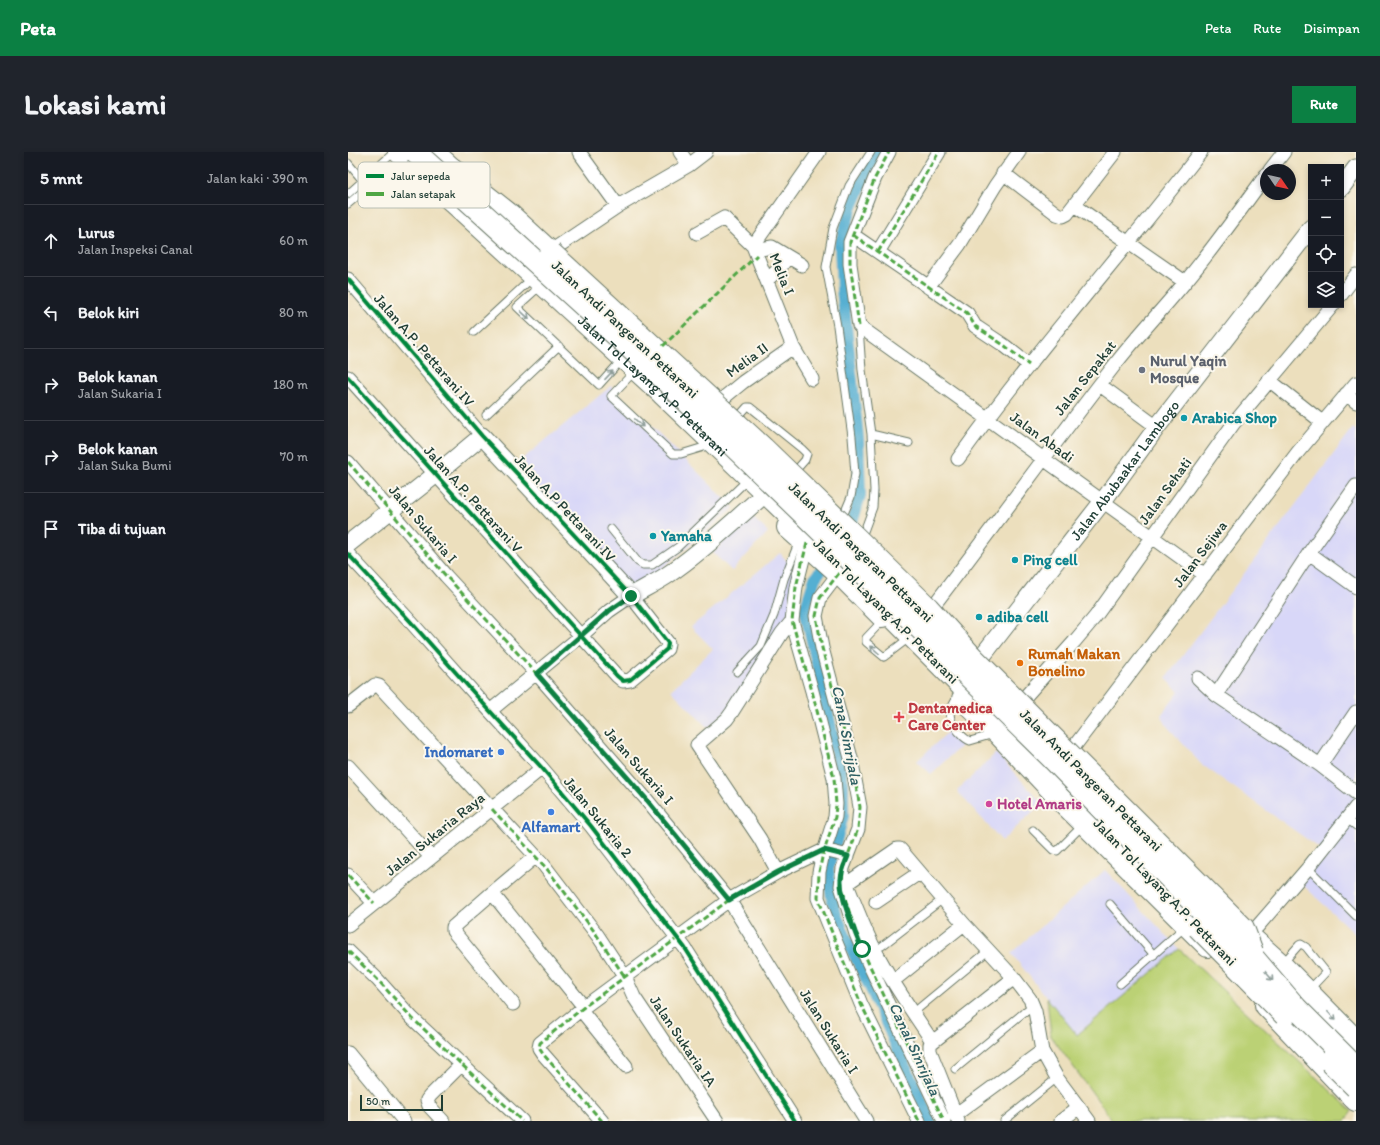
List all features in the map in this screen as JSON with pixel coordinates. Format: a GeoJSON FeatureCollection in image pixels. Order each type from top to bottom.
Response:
{"type":"FeatureCollection","features":[{"type":"Feature","properties":{"kind":"highway","name":"Jalan Tol Layang A.P. Pettarani"},"geometry":{"type":"LineString","coordinates":[[415,152],[426,162]]}},
{"type":"Feature","properties":{"kind":"highway","name":"Jalan Andi Pangeran Pettarani"},"geometry":{"type":"LineString","coordinates":[[433,152],[450,160]]}},
{"type":"Feature","properties":{"kind":"highway","name":"Jalan Tol Layang A.P. Pettarani"},"geometry":{"type":"LineString","coordinates":[[393,153],[403,162]]}},
{"type":"Feature","properties":{"kind":"highway","name":"Jalan Andi Pangeran Pettarani"},"geometry":{"type":"LineString","coordinates":[[393,153],[403,162]]}},
{"type":"Feature","properties":{"kind":"highway"},"geometry":{"type":"LineString","coordinates":[[490,197],[553,251],[763,448],[928,608],[973,658],[1243,928],[1255,943]]}},
{"type":"Feature","properties":{"kind":"highway","name":"Jalan Andi Pangeran Pettarani"},"geometry":{"type":"LineString","coordinates":[[490,198],[714,411],[849,531],[983,656],[1024,698],[1064,757],[1152,839],[1198,887],[1255,943],[1280,964],[1356,1041]]}},
{"type":"Feature","properties":{"kind":"highway","name":"Jalan Andi Pangeran Pettarani"},"geometry":{"type":"LineString","coordinates":[[452,208],[624,370],[742,485],[838,571],[905,641],[998,733],[1085,824],[1228,966],[1356,1100]]}},
{"type":"Feature","properties":{"kind":"highway","name":"Jalan Tol Layang A.P. Pettarani"},"geometry":{"type":"LineString","coordinates":[[455,208],[662,393],[846,570],[1356,1087]]}},
{"type":"Feature","properties":{"kind":"highway","name":"Jalan Tol Layang A.P. Pettarani"},"geometry":{"type":"LineString","coordinates":[[477,208],[658,373],[804,513],[1051,757],[1202,911],[1255,943],[1296,1008],[1356,1068]]}},
{"type":"Feature","properties":{"kind":"highway","name":"Jalan Andi Pangeran Pettarani"},"geometry":{"type":"LineString","coordinates":[[553,251],[722,400],[797,469],[849,531]]}},
{"type":"Feature","properties":{"kind":"highway","name":"Jalan Andi Pangeran Pettarani"},"geometry":{"type":"LineString","coordinates":[[924,601],[1043,725],[1073,748],[1255,943]]}},
{"type":"Feature","properties":{"kind":"highway"},"geometry":{"type":"LineString","coordinates":[[1181,919],[1189,919],[1198,912],[1201,903],[1201,896],[1198,887]]}},
{"type":"Feature","properties":{"kind":"highway"},"geometry":{"type":"LineString","coordinates":[[1228,966],[1222,955],[1224,946],[1228,942],[1234,940],[1255,943]]}},
{"type":"Feature","properties":{"kind":"street"},"geometry":{"type":"LineString","coordinates":[[579,152],[618,206]]}},
{"type":"Feature","properties":{"kind":"street"},"geometry":{"type":"LineString","coordinates":[[680,152],[689,165]]}},
{"type":"Feature","properties":{"kind":"street"},"geometry":{"type":"LineString","coordinates":[[553,251],[618,206],[689,165],[706,152]]}},
{"type":"Feature","properties":{"kind":"street"},"geometry":{"type":"LineString","coordinates":[[754,248],[819,152]]}},
{"type":"Feature","properties":{"kind":"street"},"geometry":{"type":"LineString","coordinates":[[859,326],[850,264],[850,242],[875,178],[889,152]]}},
{"type":"Feature","properties":{"kind":"street"},"geometry":{"type":"LineString","coordinates":[[878,252],[939,152]]}},
{"type":"Feature","properties":{"kind":"street"},"geometry":{"type":"LineString","coordinates":[[928,287],[964,237],[1003,173],[1019,152]]}},
{"type":"Feature","properties":{"kind":"street"},"geometry":{"type":"LineString","coordinates":[[1003,173],[1059,216],[1065,216],[1115,152]]}},
{"type":"Feature","properties":{"kind":"street"},"geometry":{"type":"LineString","coordinates":[[958,459],[987,418],[1201,152]]}},
{"type":"Feature","properties":{"kind":"street"},"geometry":{"type":"LineString","coordinates":[[1275,164],[1284,152]]}},
{"type":"Feature","properties":{"kind":"street"},"geometry":{"type":"LineString","coordinates":[[1344,184],[1356,168]]}},
{"type":"Feature","properties":{"kind":"street","name":"Jalan Sepakat"},"geometry":{"type":"LineString","coordinates":[[924,601],[998,521],[1043,458],[1128,348],[1185,282],[1232,223],[1260,183]]}},
{"type":"Feature","properties":{"kind":"street"},"geometry":{"type":"LineString","coordinates":[[1074,205],[1185,282]]}},
{"type":"Feature","properties":{"kind":"street","name":"Melia I"},"geometry":{"type":"LineString","coordinates":[[697,233],[724,218],[754,248],[793,347],[812,379]]}},
{"type":"Feature","properties":{"kind":"street","name":"Jalan Abubaakar Lambogo"},"geometry":{"type":"LineString","coordinates":[[983,656],[1308,232]]}},
{"type":"Feature","properties":{"kind":"street"},"geometry":{"type":"LineString","coordinates":[[853,235],[967,313],[975,326],[1005,346],[1029,365]]}},
{"type":"Feature","properties":{"kind":"street"},"geometry":{"type":"LineString","coordinates":[[754,248],[772,247],[786,257],[802,265]]}},
{"type":"Feature","properties":{"kind":"street"},"geometry":{"type":"LineString","coordinates":[[767,280],[781,267],[786,257]]}},
{"type":"Feature","properties":{"kind":"street"},"geometry":{"type":"LineString","coordinates":[[1344,291],[1356,275]]}},
{"type":"Feature","properties":{"kind":"street","name":"Jalan A.P. Pettarani IV"},"geometry":{"type":"LineString","coordinates":[[350,285],[482,436]]}},
{"type":"Feature","properties":{"kind":"street","name":"Jalan Sehati"},"geometry":{"type":"LineString","coordinates":[[1024,698],[1078,637],[1112,593],[1220,440],[1330,308]]}},
{"type":"Feature","properties":{"kind":"street","name":"Jalan Abadi"},"geometry":{"type":"LineString","coordinates":[[859,326],[1205,576]]}},
{"type":"Feature","properties":{"kind":"street","name":"Melia II"},"geometry":{"type":"LineString","coordinates":[[722,400],[743,382],[793,347]]}},
{"type":"Feature","properties":{"kind":"street","name":"Jalan A.P. Pettarani V"},"geometry":{"type":"LineString","coordinates":[[348,377],[620,679],[628,681],[667,649],[669,645],[631,596]]}},
{"type":"Feature","properties":{"kind":"street"},"geometry":{"type":"LineString","coordinates":[[1269,380],[1322,422]]}},
{"type":"Feature","properties":{"kind":"street","name":"Jalan Sejiwa"},"geometry":{"type":"LineString","coordinates":[[1073,748],[1322,422],[1351,398],[1356,383]]}},
{"type":"Feature","properties":{"kind":"street"},"geometry":{"type":"LineString","coordinates":[[1100,385],[1157,427]]}},
{"type":"Feature","properties":{"kind":"street"},"geometry":{"type":"LineString","coordinates":[[348,544],[436,475],[482,436]]}},
{"type":"Feature","properties":{"kind":"street","name":"Jalan A.P Pettarani IV"},"geometry":{"type":"LineString","coordinates":[[482,436],[631,596]]}},
{"type":"Feature","properties":{"kind":"street","name":"Jalan Sukaria I"},"geometry":{"type":"LineString","coordinates":[[348,462],[391,510],[446,576],[537,674],[647,800],[729,900],[866,1121]]}},
{"type":"Feature","properties":{"kind":"street"},"geometry":{"type":"LineString","coordinates":[[1216,695],[1309,553],[1356,486]]}},
{"type":"Feature","properties":{"kind":"street"},"geometry":{"type":"LineString","coordinates":[[490,712],[537,674],[609,611],[631,596],[659,581],[683,563],[758,500]]}},
{"type":"Feature","properties":{"kind":"street"},"geometry":{"type":"LineString","coordinates":[[806,542],[796,587],[792,621],[812,691],[835,787],[835,816],[819,872],[817,893],[820,905],[861,1004],[919,1121]]}},
{"type":"Feature","properties":{"kind":"street"},"geometry":{"type":"LineString","coordinates":[[1309,553],[1356,587]]}},
{"type":"Feature","properties":{"kind":"street","name":"Jalan Sukaria 2"},"geometry":{"type":"LineString","coordinates":[[348,554],[542,768],[591,826],[677,938],[795,1121]]}},
{"type":"Feature","properties":{"kind":"street"},"geometry":{"type":"LineString","coordinates":[[838,571],[820,598],[816,616],[822,648],[846,736],[860,801],[858,829],[846,856],[841,886],[856,934],[909,1050],[952,1119]]}},
{"type":"Feature","properties":{"kind":"street"},"geometry":{"type":"LineString","coordinates":[[778,872],[760,839],[697,745],[732,712],[778,640],[792,621]]}},
{"type":"Feature","properties":{"kind":"street"},"geometry":{"type":"LineString","coordinates":[[1198,678],[1216,695],[1320,766],[1356,793]]}},
{"type":"Feature","properties":{"kind":"street","name":"Jalan Sukaria IA"},"geometry":{"type":"LineString","coordinates":[[348,706],[375,685],[380,686],[536,856],[594,931],[625,977],[634,997],[717,1121]]}},
{"type":"Feature","properties":{"kind":"street"},"geometry":{"type":"LineString","coordinates":[[1320,766],[1356,712]]}},
{"type":"Feature","properties":{"kind":"street"},"geometry":{"type":"LineString","coordinates":[[348,766],[432,857]]}},
{"type":"Feature","properties":{"kind":"street","name":"Jalan Sukaria Raya"},"geometry":{"type":"LineString","coordinates":[[348,925],[542,768]]}},
{"type":"Feature","properties":{"kind":"street"},"geometry":{"type":"LineString","coordinates":[[1255,943],[1308,868],[1351,822],[1356,807]]}},
{"type":"Feature","properties":{"kind":"street"},"geometry":{"type":"LineString","coordinates":[[932,1041],[876,953],[864,928],[848,887],[849,882],[897,849],[901,851],[988,951],[1014,978],[1033,1005],[1042,1051],[1057,1078],[1089,1121]]}},
{"type":"Feature","properties":{"kind":"street"},"geometry":{"type":"LineString","coordinates":[[602,1121],[543,1054],[539,1048],[540,1043],[625,977],[729,900],[778,872],[826,850],[846,856]]}},
{"type":"Feature","properties":{"kind":"street"},"geometry":{"type":"LineString","coordinates":[[513,1004],[452,929],[536,856]]}},
{"type":"Feature","properties":{"kind":"street"},"geometry":{"type":"LineString","coordinates":[[876,902],[919,873]]}},
{"type":"Feature","properties":{"kind":"street"},"geometry":{"type":"LineString","coordinates":[[348,875],[374,903]]}},
{"type":"Feature","properties":{"kind":"street"},"geometry":{"type":"LineString","coordinates":[[492,893],[626,1066]]}},
{"type":"Feature","properties":{"kind":"street"},"geometry":{"type":"LineString","coordinates":[[893,981],[964,924]]}},
{"type":"Feature","properties":{"kind":"street"},"geometry":{"type":"LineString","coordinates":[[348,951],[377,979],[412,1018],[522,1121]]}},
{"type":"Feature","properties":{"kind":"street"},"geometry":{"type":"LineString","coordinates":[[952,1119],[930,1051],[930,1044],[1014,978]]}},
{"type":"Feature","properties":{"kind":"street"},"geometry":{"type":"LineString","coordinates":[[952,1119],[1042,1051]]}},
{"type":"Feature","properties":{"kind":"street"},"geometry":{"type":"LineString","coordinates":[[348,1053],[404,1121]]}},
{"type":"Feature","properties":{"kind":"street"},"geometry":{"type":"LineString","coordinates":[[443,1121],[429,1106],[427,1100],[462,1064]]}},
{"type":"Feature","properties":{"kind":"street"},"geometry":{"type":"LineString","coordinates":[[1061,1121],[1079,1107]]}},
{"type":"Feature","properties":{"kind":"lane"},"geometry":{"type":"LineString","coordinates":[[849,531],[851,497],[855,474],[852,437],[837,326],[826,267],[833,228],[849,186],[870,152]]}},
{"type":"Feature","properties":{"kind":"lane"},"geometry":{"type":"LineString","coordinates":[[384,162],[393,153]]}},
{"type":"Feature","properties":{"kind":"lane"},"geometry":{"type":"LineString","coordinates":[[348,163],[358,174]]}},
{"type":"Feature","properties":{"kind":"lane"},"geometry":{"type":"LineString","coordinates":[[348,194],[358,186]]}},
{"type":"Feature","properties":{"kind":"lane"},"geometry":{"type":"LineString","coordinates":[[348,204],[358,196]]}},
{"type":"Feature","properties":{"kind":"lane"},"geometry":{"type":"LineString","coordinates":[[474,332],[534,284]]}},
{"type":"Feature","properties":{"kind":"lane"},"geometry":{"type":"LineString","coordinates":[[534,284],[517,307],[599,385],[624,370]]}},
{"type":"Feature","properties":{"kind":"lane"},"geometry":{"type":"LineString","coordinates":[[849,531],[873,507],[874,497],[871,434],[862,370],[859,326]]}},
{"type":"Feature","properties":{"kind":"lane"},"geometry":{"type":"LineString","coordinates":[[486,414],[558,346]]}},
{"type":"Feature","properties":{"kind":"lane"},"geometry":{"type":"LineString","coordinates":[[871,434],[909,443]]}},
{"type":"Feature","properties":{"kind":"lane"},"geometry":{"type":"LineString","coordinates":[[611,529],[638,562],[643,565],[652,565],[680,545],[742,485]]}},
{"type":"Feature","properties":{"kind":"lane"},"geometry":{"type":"LineString","coordinates":[[737,672],[760,646],[774,615],[784,578],[806,542]]}},
{"type":"Feature","properties":{"kind":"lane"},"geometry":{"type":"LineString","coordinates":[[884,618],[866,638],[866,642],[884,657],[905,641]]}},
{"type":"Feature","properties":{"kind":"lane"},"geometry":{"type":"LineString","coordinates":[[1033,830],[1053,850],[1057,852],[1085,824]]}},
{"type":"Feature","properties":{"kind":"lane"},"geometry":{"type":"LineString","coordinates":[[1308,868],[1356,916]]}},
{"type":"Feature","properties":{"kind":"lane"},"geometry":{"type":"LineString","coordinates":[[882,946],[943,899]]}},
{"type":"Feature","properties":{"kind":"lane"},"geometry":{"type":"LineString","coordinates":[[1110,904],[1154,955]]}},
{"type":"Feature","properties":{"kind":"lane"},"geometry":{"type":"LineString","coordinates":[[1120,984],[1154,955],[1181,919]]}},
{"type":"Feature","properties":{"kind":"lane"},"geometry":{"type":"LineString","coordinates":[[1280,964],[1299,945],[1301,944],[1306,947],[1326,972],[1307,991]]}},
{"type":"Feature","properties":{"kind":"lane"},"geometry":{"type":"LineString","coordinates":[[919,1008],[988,951]]}},
{"type":"Feature","properties":{"kind":"lane"},"geometry":{"type":"LineString","coordinates":[[955,1069],[1033,1005]]}},
{"type":"Feature","properties":{"kind":"lane"},"geometry":{"type":"LineString","coordinates":[[1004,1121],[1057,1078]]}},
{"type":"Feature","properties":{"kind":"shaded area"},"geometry":{"type":"Polygon","coordinates":[[[611,386],[734,508],[646,582],[630,587],[514,466],[611,386]]]}},
{"type":"Feature","properties":{"kind":"shaded area"},"geometry":{"type":"Polygon","coordinates":[[[1353,428],[1356,431],[1356,935],[1302,884],[1325,852],[1201,764],[1167,726],[1161,715],[1179,692],[1166,678],[1353,428]]]}},
{"type":"Feature","properties":{"kind":"shaded area"},"geometry":{"type":"Polygon","coordinates":[[[749,514],[768,532],[732,571],[713,553],[749,514]]]}},
{"type":"Feature","properties":{"kind":"shaded area"},"geometry":{"type":"Polygon","coordinates":[[[780,553],[795,571],[788,614],[730,707],[708,728],[671,690],[713,649],[691,627],[780,553]]]}},
{"type":"Feature","properties":{"kind":"shaded area"},"geometry":{"type":"Polygon","coordinates":[[[949,731],[962,745],[931,774],[917,761],[949,731]]]}},
{"type":"Feature","properties":{"kind":"shaded area"},"geometry":{"type":"Polygon","coordinates":[[[996,753],[1042,803],[1002,841],[957,791],[996,753]]]}},
{"type":"Feature","properties":{"kind":"shaded area"},"geometry":{"type":"Polygon","coordinates":[[[1105,870],[1179,949],[1076,1035],[1011,953],[1105,870]]]}},
{"type":"Feature","properties":{"kind":"green space"},"geometry":{"type":"Polygon","coordinates":[[[1179,949],[1352,1111],[1345,1121],[1113,1121],[1051,1036],[1047,998],[1077,1035],[1179,949]]]}},
{"type":"Feature","properties":{"kind":"waterway"},"geometry":{"type":"LineString","coordinates":[[846,535],[852,523],[860,495],[858,438],[842,289],[840,245],[851,209],[877,152]]}},
{"type":"Feature","properties":{"kind":"waterway","name":"Canal Sinrijala"},"geometry":{"type":"LineString","coordinates":[[830,558],[815,578],[805,609],[843,783],[843,816],[828,869],[831,892],[836,915],[930,1121]]}},
{"type":"Feature","properties":{"kind":"marked path"},"geometry":{"type":"LineString","coordinates":[[859,326],[850,264],[850,242],[875,178],[889,152]]}},
{"type":"Feature","properties":{"kind":"marked path"},"geometry":{"type":"LineString","coordinates":[[878,252],[939,152]]}},
{"type":"Feature","properties":{"kind":"marked path"},"geometry":{"type":"LineString","coordinates":[[853,235],[967,313],[975,326],[1005,346],[1029,365]]}},
{"type":"Feature","properties":{"kind":"marked path"},"geometry":{"type":"LineString","coordinates":[[663,346],[757,255]]}},
{"type":"Feature","properties":{"kind":"marked path"},"geometry":{"type":"LineString","coordinates":[[348,462],[446,576],[537,674]]}},
{"type":"Feature","properties":{"kind":"marked path"},"geometry":{"type":"LineString","coordinates":[[807,543],[796,587],[792,621],[812,691],[834,778],[836,804],[835,817],[819,872],[818,898],[861,1004],[919,1121]]}},
{"type":"Feature","properties":{"kind":"marked path"},"geometry":{"type":"LineString","coordinates":[[839,573],[820,598],[816,616],[822,648],[851,758],[860,807],[858,829],[843,868],[841,886],[856,934],[868,962],[944,1121]]}},
{"type":"Feature","properties":{"kind":"marked path"},"geometry":{"type":"LineString","coordinates":[[492,809],[547,869],[594,931],[625,977]]}},
{"type":"Feature","properties":{"kind":"marked path"},"geometry":{"type":"LineString","coordinates":[[602,1121],[543,1054],[539,1048],[540,1043],[584,1007],[729,900],[778,872],[824,850],[848,856]]}},
{"type":"Feature","properties":{"kind":"marked path"},"geometry":{"type":"LineString","coordinates":[[348,875],[374,903]]}},
{"type":"Feature","properties":{"kind":"marked path"},"geometry":{"type":"LineString","coordinates":[[348,951],[377,979],[412,1018],[522,1121]]}},
{"type":"Feature","properties":{"kind":"cycle path"},"geometry":{"type":"LineString","coordinates":[[348,279],[482,436],[631,596],[668,643],[667,649],[630,680],[623,681],[617,676],[348,377]]}},
{"type":"Feature","properties":{"kind":"cycle path"},"geometry":{"type":"LineString","coordinates":[[348,554],[542,768],[591,826],[685,948],[795,1121]]}},
{"type":"Feature","properties":{"kind":"place","name":"Nurul Yaqin Mosque"},"geometry":{"type":"Point","coordinates":[1142,370]}},
{"type":"Feature","properties":{"kind":"place","name":"Arabica Shop"},"geometry":{"type":"Point","coordinates":[1184,418]}},
{"type":"Feature","properties":{"kind":"place","name":"Yamaha"},"geometry":{"type":"Point","coordinates":[653,536]}},
{"type":"Feature","properties":{"kind":"place","name":"Ping cell"},"geometry":{"type":"Point","coordinates":[1015,560]}},
{"type":"Feature","properties":{"kind":"place","name":"adiba cell"},"geometry":{"type":"Point","coordinates":[979,617]}},
{"type":"Feature","properties":{"kind":"place","name":"Rumah Makan Bonelino"},"geometry":{"type":"Point","coordinates":[1020,663]}},
{"type":"Feature","properties":{"kind":"place","name":"Dentamedica Care Center"},"geometry":{"type":"Point","coordinates":[899,717]}},
{"type":"Feature","properties":{"kind":"place","name":"Indomaret"},"geometry":{"type":"Point","coordinates":[501,752]}},
{"type":"Feature","properties":{"kind":"place","name":"Hotel Amaris"},"geometry":{"type":"Point","coordinates":[989,804]}},
{"type":"Feature","properties":{"kind":"place","name":"Alfamart"},"geometry":{"type":"Point","coordinates":[551,812]}},
{"type":"Feature","properties":{"kind":"route"},"geometry":{"type":"LineString","coordinates":[[631,596],[620,602],[609,611],[537,674],[647,800],[729,900],[778,872],[824,850],[848,856],[843,868],[841,886],[854,929],[862,949]]}}]}
